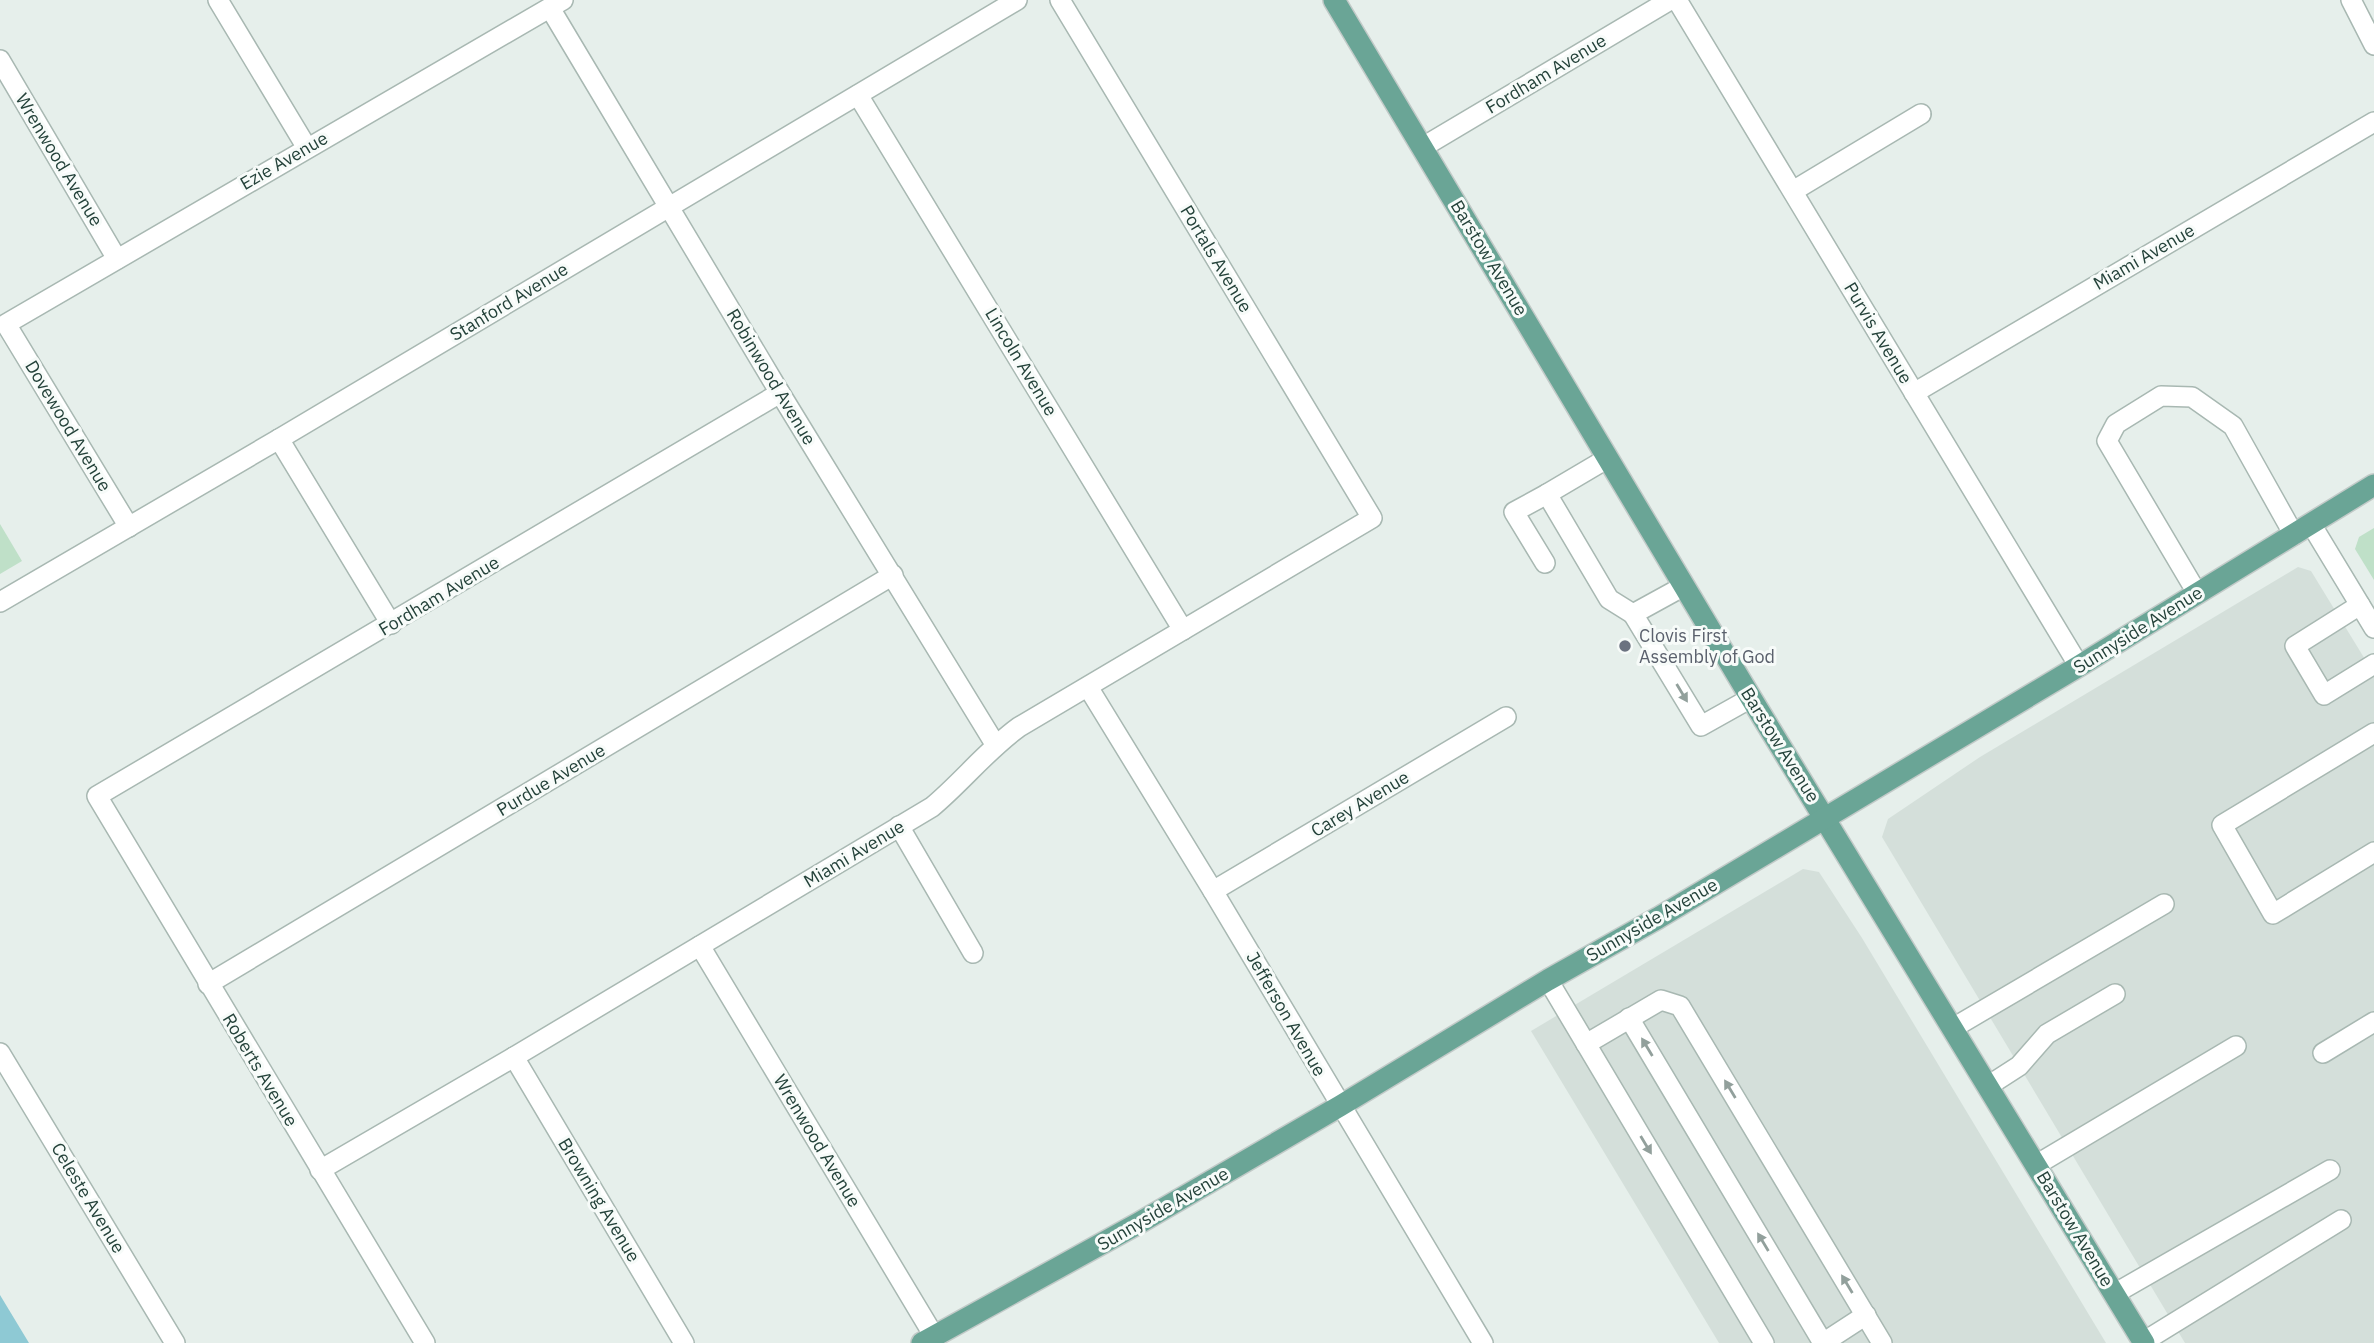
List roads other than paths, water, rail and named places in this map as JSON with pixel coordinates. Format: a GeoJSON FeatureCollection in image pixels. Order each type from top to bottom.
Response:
{"type":"FeatureCollection","features":[{"type":"Feature","properties":{"kind":"main road","name":"Barstow Avenue"},"geometry":{"type":"LineString","coordinates":[[1334,0],[1751,698],[2144,1343]]}},
{"type":"Feature","properties":{"kind":"main road","name":"Sunnyside Avenue"},"geometry":{"type":"LineString","coordinates":[[928,1339],[1139,1223],[1340,1106],[2079,667],[2374,485]]}},
{"type":"Feature","properties":{"kind":"street"},"geometry":{"type":"LineString","coordinates":[[218,0],[307,148]]}},
{"type":"Feature","properties":{"kind":"street","name":"Stanford Avenue"},"geometry":{"type":"LineString","coordinates":[[0,602],[1017,0]]}},
{"type":"Feature","properties":{"kind":"street","name":"Portals Avenue"},"geometry":{"type":"LineString","coordinates":[[1060,0],[1372,518]]}},
{"type":"Feature","properties":{"kind":"street","name":"Fordham Avenue"},"geometry":{"type":"LineString","coordinates":[[1423,148],[1670,0]]}},
{"type":"Feature","properties":{"kind":"street","name":"Purvis Avenue"},"geometry":{"type":"LineString","coordinates":[[1676,0],[2079,667]]}},
{"type":"Feature","properties":{"kind":"street"},"geometry":{"type":"LineString","coordinates":[[2351,0],[2374,45]]}},
{"type":"Feature","properties":{"kind":"street","name":"Ezie Avenue"},"geometry":{"type":"LineString","coordinates":[[6,324],[557,4]]}},
{"type":"Feature","properties":{"kind":"street","name":"Robinwood Avenue"},"geometry":{"type":"LineString","coordinates":[[557,4],[670,206],[780,393],[995,744]]}},
{"type":"Feature","properties":{"kind":"street","name":"Wrenwood Avenue"},"geometry":{"type":"LineString","coordinates":[[0,60],[117,259]]}},
{"type":"Feature","properties":{"kind":"street","name":"Lincoln Avenue"},"geometry":{"type":"LineString","coordinates":[[858,94],[1183,631]]}},
{"type":"Feature","properties":{"kind":"street"},"geometry":{"type":"LineString","coordinates":[[1793,191],[1921,114]]}},
{"type":"Feature","properties":{"kind":"street","name":"Miami Avenue"},"geometry":{"type":"LineString","coordinates":[[1914,393],[2374,122]]}},
{"type":"Feature","properties":{"kind":"street","name":"Dovewood Avenue"},"geometry":{"type":"LineString","coordinates":[[6,324],[129,527]]}},
{"type":"Feature","properties":{"kind":"street","name":"Fordham Avenue"},"geometry":{"type":"LineString","coordinates":[[97,796],[780,393]]}},
{"type":"Feature","properties":{"kind":"street"},"geometry":{"type":"LineString","coordinates":[[2197,593],[2107,441],[2116,424],[2161,396],[2192,397],[2233,426],[2302,529],[2360,605],[2374,628]]}},
{"type":"Feature","properties":{"kind":"street"},"geometry":{"type":"LineString","coordinates":[[279,439],[391,624]]}},
{"type":"Feature","properties":{"kind":"street"},"geometry":{"type":"LineString","coordinates":[[1545,562],[1514,512],[1608,458]]}},
{"type":"Feature","properties":{"kind":"street"},"geometry":{"type":"LineString","coordinates":[[1547,494],[1609,599],[1633,614],[1701,726],[1751,698]]}},
{"type":"Feature","properties":{"kind":"street","name":"Miami Avenue"},"geometry":{"type":"LineString","coordinates":[[320,1170],[932,807],[957,786],[995,744],[1019,727],[1372,518]]}},
{"type":"Feature","properties":{"kind":"street","name":"Purdue Avenue"},"geometry":{"type":"LineString","coordinates":[[208,984],[893,575]]}},
{"type":"Feature","properties":{"kind":"street"},"geometry":{"type":"LineString","coordinates":[[1633,614],[1685,586]]}},
{"type":"Feature","properties":{"kind":"street"},"geometry":{"type":"LineString","coordinates":[[2360,605],[2295,646],[2324,695],[2374,664]]}},
{"type":"Feature","properties":{"kind":"street","name":"Jefferson Avenue"},"geometry":{"type":"LineString","coordinates":[[1088,687],[1483,1343]]}},
{"type":"Feature","properties":{"kind":"street","name":"Carey Avenue"},"geometry":{"type":"LineString","coordinates":[[1213,891],[1506,717]]}},
{"type":"Feature","properties":{"kind":"street"},"geometry":{"type":"LineString","coordinates":[[2374,733],[2222,825],[2273,914],[2374,852]]}},
{"type":"Feature","properties":{"kind":"street","name":"Roberts Avenue"},"geometry":{"type":"LineString","coordinates":[[97,796],[425,1343]]}},
{"type":"Feature","properties":{"kind":"street"},"geometry":{"type":"LineString","coordinates":[[899,826],[973,953]]}},
{"type":"Feature","properties":{"kind":"street"},"geometry":{"type":"LineString","coordinates":[[1953,1028],[2164,904]]}},
{"type":"Feature","properties":{"kind":"street","name":"Wrenwood Avenue"},"geometry":{"type":"LineString","coordinates":[[700,946],[928,1339]]}},
{"type":"Feature","properties":{"kind":"street"},"geometry":{"type":"LineString","coordinates":[[1548,980],[1764,1343]]}},
{"type":"Feature","properties":{"kind":"street"},"geometry":{"type":"LineString","coordinates":[[1988,1086],[2019,1066],[2047,1034],[2115,993]]}},
{"type":"Feature","properties":{"kind":"street"},"geometry":{"type":"LineString","coordinates":[[1586,1044],[1661,1000],[1680,1006],[1882,1343]]}},
{"type":"Feature","properties":{"kind":"street"},"geometry":{"type":"LineString","coordinates":[[1629,1018],[1823,1343],[1866,1315]]}},
{"type":"Feature","properties":{"kind":"street"},"geometry":{"type":"LineString","coordinates":[[2323,1053],[2374,1022]]}},
{"type":"Feature","properties":{"kind":"street"},"geometry":{"type":"LineString","coordinates":[[2036,1165],[2236,1046]]}},
{"type":"Feature","properties":{"kind":"street","name":"Celeste Avenue"},"geometry":{"type":"LineString","coordinates":[[0,1053],[175,1343]]}},
{"type":"Feature","properties":{"kind":"street","name":"Browning Avenue"},"geometry":{"type":"LineString","coordinates":[[513,1057],[684,1343]]}},
{"type":"Feature","properties":{"kind":"street"},"geometry":{"type":"LineString","coordinates":[[2114,1294],[2330,1170]]}},
{"type":"Feature","properties":{"kind":"street"},"geometry":{"type":"LineString","coordinates":[[2144,1343],[2341,1220]]}},
{"type":"Feature","properties":{"kind":"water"},"geometry":{"type":"Polygon","coordinates":[[[0,1295],[29,1343],[0,1343],[0,1295]]]}},
{"type":"Feature","properties":{"kind":"place","name":"Clovis First Assembly of God"},"geometry":{"type":"Point","coordinates":[1625,646]}}]}
